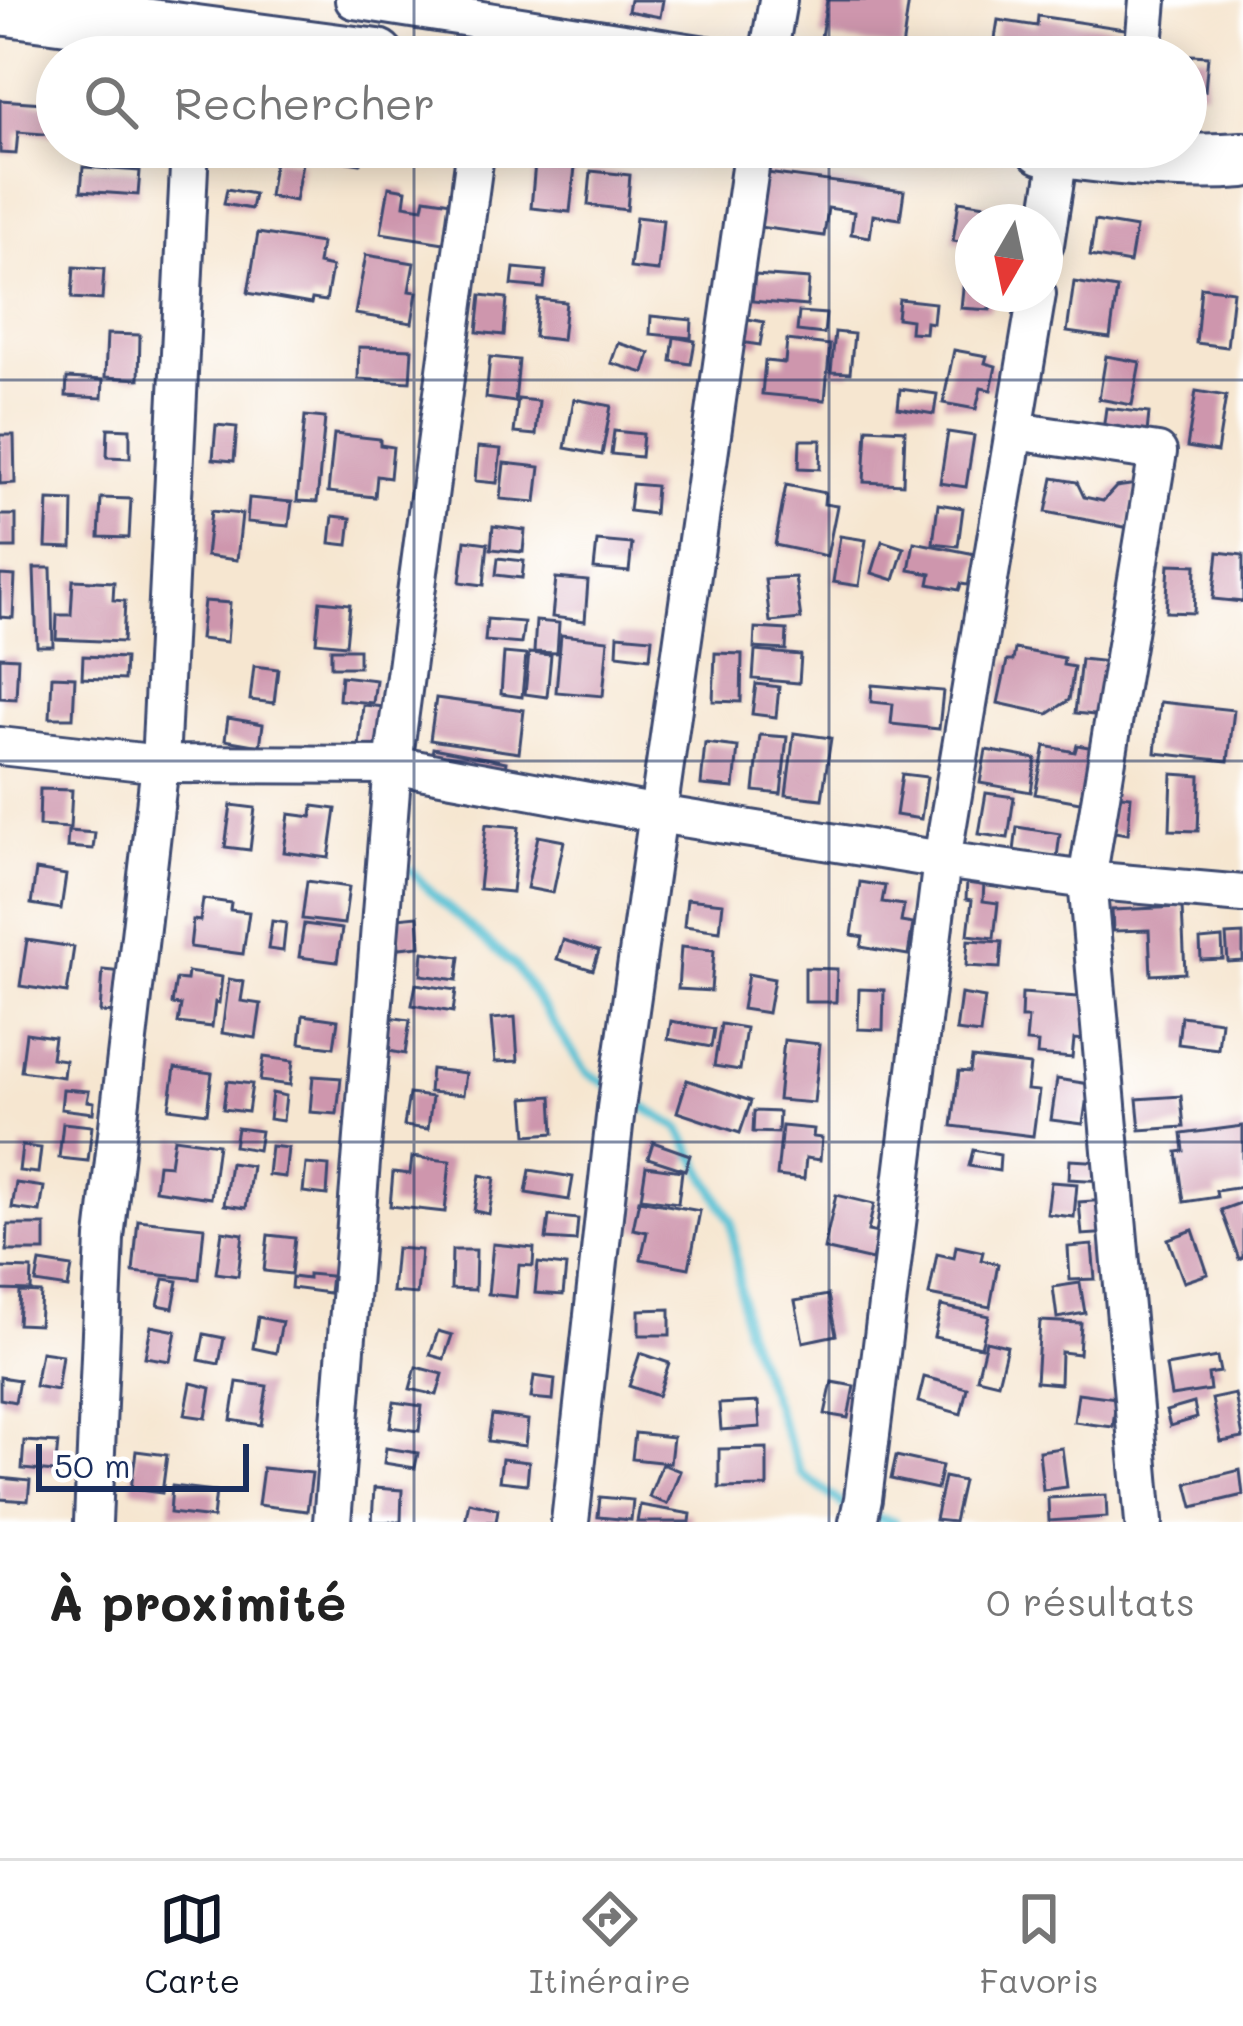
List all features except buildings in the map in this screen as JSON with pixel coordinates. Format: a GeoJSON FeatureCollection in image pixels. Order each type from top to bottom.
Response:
{"type":"FeatureCollection","features":[{"type":"Feature","properties":{"kind":"highway"},"geometry":{"type":"LineString","coordinates":[[4,5],[148,36]]}},
{"type":"Feature","properties":{"kind":"highway"},"geometry":{"type":"LineString","coordinates":[[1207,161],[1243,160]]}},
{"type":"Feature","properties":{"kind":"street"},"geometry":{"type":"LineString","coordinates":[[354,0],[584,36]]}},
{"type":"Feature","properties":{"kind":"street"},"geometry":{"type":"LineString","coordinates":[[772,36],[778,0]]}},
{"type":"Feature","properties":{"kind":"street"},"geometry":{"type":"LineString","coordinates":[[1145,36],[1148,0]]}},
{"type":"Feature","properties":{"kind":"street"},"geometry":{"type":"LineString","coordinates":[[93,1522],[106,1238],[160,764],[189,168]]}},
{"type":"Feature","properties":{"kind":"street"},"geometry":{"type":"LineString","coordinates":[[332,1522],[393,765],[473,168]]}},
{"type":"Feature","properties":{"kind":"street"},"geometry":{"type":"LineString","coordinates":[[570,1522],[619,1095],[750,168]]}},
{"type":"Feature","properties":{"kind":"street"},"geometry":{"type":"LineString","coordinates":[[1048,204],[1051,168]]}},
{"type":"Feature","properties":{"kind":"street"},"geometry":{"type":"LineString","coordinates":[[860,1510],[942,860],[1034,312]]}},
{"type":"Feature","properties":{"kind":"street"},"geometry":{"type":"LineString","coordinates":[[1015,431],[1157,452],[1087,880],[1144,1522]]}},
{"type":"Feature","properties":{"kind":"street"},"geometry":{"type":"LineString","coordinates":[[0,746],[160,764],[393,765],[942,860],[1243,894]]}},
{"type":"Feature","properties":{"kind":"waterway"},"geometry":{"type":"LineString","coordinates":[[411,871],[515,966],[586,1072],[608,1085]]}},
{"type":"Feature","properties":{"kind":"waterway"},"geometry":{"type":"LineString","coordinates":[[627,1097],[679,1128],[731,1221],[745,1328],[801,1473],[851,1511]]}},
{"type":"Feature","properties":{"kind":"waterway"},"geometry":{"type":"LineString","coordinates":[[867,1515],[894,1522]]}}]}
